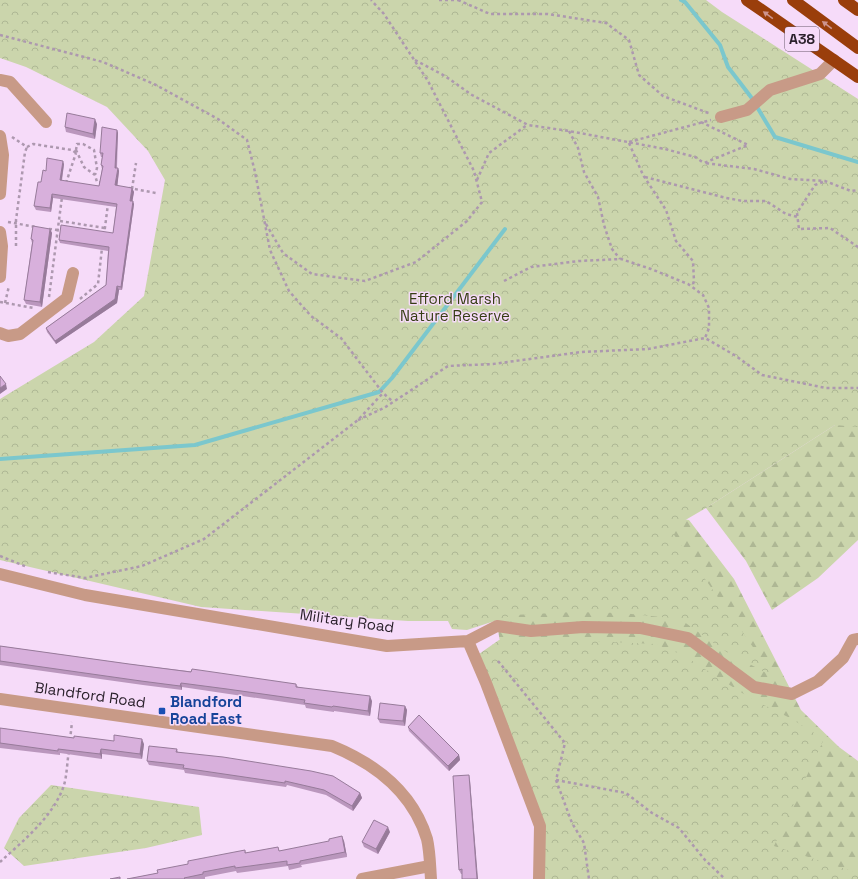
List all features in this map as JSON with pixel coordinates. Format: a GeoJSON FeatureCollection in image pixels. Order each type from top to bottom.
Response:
{"type":"FeatureCollection","features":[{"type":"Feature","properties":{"kind":"highway","name":"A38"},"geometry":{"type":"LineString","coordinates":[[747,0],[858,77]]}},
{"type":"Feature","properties":{"kind":"highway","name":"A38"},"geometry":{"type":"LineString","coordinates":[[793,0],[858,48]]}},
{"type":"Feature","properties":{"kind":"highway"},"geometry":{"type":"LineString","coordinates":[[844,0],[858,10]]}},
{"type":"Feature","properties":{"kind":"street"},"geometry":{"type":"LineString","coordinates":[[721,117],[747,110],[770,90],[820,74],[834,60]]}},
{"type":"Feature","properties":{"kind":"street"},"geometry":{"type":"LineString","coordinates":[[0,80],[10,82],[46,122]]}},
{"type":"Feature","properties":{"kind":"street"},"geometry":{"type":"LineString","coordinates":[[0,194],[4,136]]}},
{"type":"Feature","properties":{"kind":"street"},"geometry":{"type":"LineString","coordinates":[[0,232],[5,279]]}},
{"type":"Feature","properties":{"kind":"street"},"geometry":{"type":"LineString","coordinates":[[0,333],[8,336],[20,334],[67,298],[73,273]]}},
{"type":"Feature","properties":{"kind":"street","name":"Military Road"},"geometry":{"type":"LineString","coordinates":[[0,574],[85,596],[387,646],[468,641]]}},
{"type":"Feature","properties":{"kind":"street"},"geometry":{"type":"LineString","coordinates":[[539,879],[540,826],[486,683],[468,641],[497,626],[531,631],[583,627],[640,628],[688,638],[754,687],[792,694],[818,681],[843,658],[853,640],[858,639]]}},
{"type":"Feature","properties":{"kind":"street","name":"Blandford Road"},"geometry":{"type":"LineString","coordinates":[[0,699],[332,746],[346,751],[372,766],[392,782],[407,798],[419,820],[427,840],[431,879]]}},
{"type":"Feature","properties":{"kind":"street"},"geometry":{"type":"LineString","coordinates":[[362,879],[430,866]]}},
{"type":"Feature","properties":{"kind":"path"},"geometry":{"type":"LineString","coordinates":[[265,222],[283,253],[312,274],[365,281],[416,262],[467,221],[482,202],[474,171],[432,88],[384,14],[371,0]]}},
{"type":"Feature","properties":{"kind":"path"},"geometry":{"type":"LineString","coordinates":[[439,0],[458,0],[490,14],[548,14],[606,22],[629,40],[639,75],[663,96],[721,117]]}},
{"type":"Feature","properties":{"kind":"path"},"geometry":{"type":"LineString","coordinates":[[0,35],[103,62],[156,85],[218,119],[247,140],[270,250],[289,291],[311,316],[341,338],[382,392],[392,401]]}},
{"type":"Feature","properties":{"kind":"path"},"geometry":{"type":"LineString","coordinates":[[414,60],[445,76],[472,95],[528,125],[569,131],[695,157],[704,163],[754,169],[790,179],[825,181],[851,190],[858,190]]}},
{"type":"Feature","properties":{"kind":"path"},"geometry":{"type":"LineString","coordinates":[[628,143],[721,117]]}},
{"type":"Feature","properties":{"kind":"path"},"geometry":{"type":"LineString","coordinates":[[701,122],[724,135],[748,145],[704,163]]}},
{"type":"Feature","properties":{"kind":"path"},"geometry":{"type":"LineString","coordinates":[[476,180],[489,153],[528,125]]}},
{"type":"Feature","properties":{"kind":"path"},"geometry":{"type":"LineString","coordinates":[[569,131],[578,148],[584,172],[598,197],[612,248],[621,259]]}},
{"type":"Feature","properties":{"kind":"path"},"geometry":{"type":"LineString","coordinates":[[4,136],[28,146],[34,144],[76,151]]}},
{"type":"Feature","properties":{"kind":"path"},"geometry":{"type":"LineString","coordinates":[[628,143],[644,177],[666,210],[676,241],[693,261],[694,281],[692,287]]}},
{"type":"Feature","properties":{"kind":"path"},"geometry":{"type":"LineString","coordinates":[[64,188],[77,144],[83,144],[94,150],[97,168],[95,175],[97,182],[104,183]]}},
{"type":"Feature","properties":{"kind":"path"},"geometry":{"type":"LineString","coordinates":[[15,252],[16,224],[20,190],[28,146]]}},
{"type":"Feature","properties":{"kind":"path"},"geometry":{"type":"LineString","coordinates":[[76,151],[84,167],[95,175]]}},
{"type":"Feature","properties":{"kind":"path"},"geometry":{"type":"LineString","coordinates":[[132,189],[136,163]]}},
{"type":"Feature","properties":{"kind":"path"},"geometry":{"type":"LineString","coordinates":[[644,177],[726,198],[743,201],[766,201],[786,214],[798,217]]}},
{"type":"Feature","properties":{"kind":"path"},"geometry":{"type":"LineString","coordinates":[[825,181],[815,185],[797,213],[800,229],[830,228],[858,247]]}},
{"type":"Feature","properties":{"kind":"path"},"geometry":{"type":"LineString","coordinates":[[125,187],[156,193]]}},
{"type":"Feature","properties":{"kind":"path"},"geometry":{"type":"LineString","coordinates":[[48,304],[63,195]]}},
{"type":"Feature","properties":{"kind":"path"},"geometry":{"type":"LineString","coordinates":[[104,236],[109,199]]}},
{"type":"Feature","properties":{"kind":"path"},"geometry":{"type":"LineString","coordinates":[[60,221],[105,228]]}},
{"type":"Feature","properties":{"kind":"path"},"geometry":{"type":"LineString","coordinates":[[6,222],[38,227]]}},
{"type":"Feature","properties":{"kind":"path"},"geometry":{"type":"LineString","coordinates":[[44,228],[58,230]]}},
{"type":"Feature","properties":{"kind":"path"},"geometry":{"type":"LineString","coordinates":[[67,298],[74,304],[98,284],[103,244]]}},
{"type":"Feature","properties":{"kind":"path"},"geometry":{"type":"LineString","coordinates":[[504,281],[531,267],[579,261],[621,259],[651,269],[692,287],[703,295],[709,308],[709,328],[705,338]]}},
{"type":"Feature","properties":{"kind":"path"},"geometry":{"type":"LineString","coordinates":[[5,279],[5,303]]}},
{"type":"Feature","properties":{"kind":"path"},"geometry":{"type":"LineString","coordinates":[[0,302],[35,308]]}},
{"type":"Feature","properties":{"kind":"path"},"geometry":{"type":"LineString","coordinates":[[358,420],[384,408],[392,401],[448,366],[493,364],[581,352],[648,349],[705,338],[736,356],[762,375],[826,388],[858,388]]}},
{"type":"Feature","properties":{"kind":"path"},"geometry":{"type":"LineString","coordinates":[[47,572],[85,578],[142,566],[204,539],[358,420],[382,392]]}},
{"type":"Feature","properties":{"kind":"path"},"geometry":{"type":"LineString","coordinates":[[0,556],[33,569]]}},
{"type":"Feature","properties":{"kind":"path"},"geometry":{"type":"LineString","coordinates":[[498,661],[565,743],[556,780],[572,823],[584,843],[589,879]]}},
{"type":"Feature","properties":{"kind":"path"},"geometry":{"type":"LineString","coordinates":[[0,862],[35,828],[53,806],[64,785],[74,709]]}},
{"type":"Feature","properties":{"kind":"path"},"geometry":{"type":"LineString","coordinates":[[556,780],[626,793],[652,813],[679,828],[705,860],[725,879]]}},
{"type":"Feature","properties":{"kind":"green space","name":"Efford Marsh Nature Reserve"},"geometry":{"type":"Polygon","coordinates":[[[0,0],[706,0],[722,12],[858,99],[858,427],[835,425],[706,508],[670,529],[774,677],[725,651],[680,619],[622,613],[574,612],[513,615],[467,630],[452,629],[448,621],[408,621],[201,607],[0,560],[0,399],[94,342],[144,296],[165,180],[148,151],[107,107],[26,67],[0,58],[0,0]]]}},
{"type":"Feature","properties":{"kind":"green space"},"geometry":{"type":"Polygon","coordinates":[[[858,400],[858,540],[818,578],[772,610],[746,561],[706,508],[835,425],[858,400]]]}},
{"type":"Feature","properties":{"kind":"green space"},"geometry":{"type":"Polygon","coordinates":[[[661,516],[689,520],[734,579],[801,710],[839,747],[858,761],[858,879],[640,879],[507,684],[495,612],[661,516]]]}},
{"type":"Feature","properties":{"kind":"green space"},"geometry":{"type":"Polygon","coordinates":[[[499,640],[569,640],[655,644],[683,655],[750,698],[790,718],[824,739],[774,846],[858,873],[858,879],[543,879],[544,826],[479,654],[499,640]]]}},
{"type":"Feature","properties":{"kind":"green space"},"geometry":{"type":"Polygon","coordinates":[[[51,785],[199,807],[202,835],[146,848],[24,866],[4,848],[19,818],[51,785]]]}},
{"type":"Feature","properties":{"kind":"building"},"geometry":{"type":"Polygon","coordinates":[[[67,113],[95,119],[93,134],[65,127],[67,113]]]}},
{"type":"Feature","properties":{"kind":"building"},"geometry":{"type":"Polygon","coordinates":[[[102,127],[117,130],[115,168],[118,168],[115,185],[132,188],[130,201],[133,201],[121,287],[117,286],[115,299],[55,341],[46,328],[106,285],[109,247],[59,240],[61,225],[113,233],[117,204],[52,194],[50,208],[34,206],[38,182],[41,182],[43,170],[46,171],[47,158],[63,161],[60,180],[99,186],[103,166],[101,165],[103,153],[100,153],[102,127]]]}},
{"type":"Feature","properties":{"kind":"building"},"geometry":{"type":"Polygon","coordinates":[[[33,226],[50,229],[40,302],[24,300],[33,240],[31,239],[33,226]]]}},
{"type":"Feature","properties":{"kind":"building"},"geometry":{"type":"Polygon","coordinates":[[[0,376],[6,384],[0,388],[0,376]]]}},
{"type":"Feature","properties":{"kind":"building"},"geometry":{"type":"Polygon","coordinates":[[[0,646],[191,672],[192,669],[296,684],[296,687],[370,696],[368,711],[304,703],[305,700],[227,689],[181,683],[180,686],[0,661],[0,646]]]}},
{"type":"Feature","properties":{"kind":"building"},"geometry":{"type":"Polygon","coordinates":[[[380,703],[405,706],[403,721],[378,719],[380,703]]]}},
{"type":"Feature","properties":{"kind":"building"},"geometry":{"type":"Polygon","coordinates":[[[419,715],[459,755],[448,766],[408,727],[419,715]]]}},
{"type":"Feature","properties":{"kind":"building"},"geometry":{"type":"Polygon","coordinates":[[[0,728],[74,738],[74,736],[114,741],[114,735],[142,739],[140,754],[101,749],[100,754],[58,749],[58,751],[0,743],[0,728]]]}},
{"type":"Feature","properties":{"kind":"building"},"geometry":{"type":"Polygon","coordinates":[[[149,746],[177,749],[176,752],[223,757],[311,771],[333,776],[360,793],[352,806],[324,790],[285,781],[285,783],[183,768],[184,765],[147,761],[149,746]]]}},
{"type":"Feature","properties":{"kind":"building"},"geometry":{"type":"Polygon","coordinates":[[[469,775],[477,879],[462,879],[462,869],[459,870],[453,776],[469,775]]]}},
{"type":"Feature","properties":{"kind":"building"},"geometry":{"type":"Polygon","coordinates":[[[374,820],[388,827],[376,849],[362,842],[374,820]]]}},
{"type":"Feature","properties":{"kind":"building"},"geometry":{"type":"Polygon","coordinates":[[[342,836],[345,852],[300,861],[300,863],[287,865],[287,861],[235,868],[235,866],[203,872],[203,874],[184,878],[185,879],[127,879],[158,873],[157,870],[188,864],[188,861],[245,850],[245,853],[278,847],[279,851],[329,841],[329,839],[342,836]]]}},
{"type":"Feature","properties":{"kind":"waterway"},"geometry":{"type":"LineString","coordinates":[[681,0],[685,2],[720,45],[728,67],[751,97],[775,137],[858,162]]}},
{"type":"Feature","properties":{"kind":"waterway"},"geometry":{"type":"LineString","coordinates":[[0,459],[195,445],[379,392],[392,378],[505,229]]}},
{"type":"Feature","properties":{"kind":"place","name":"Blandford Road East"},"geometry":{"type":"Point","coordinates":[162,711]}}]}
